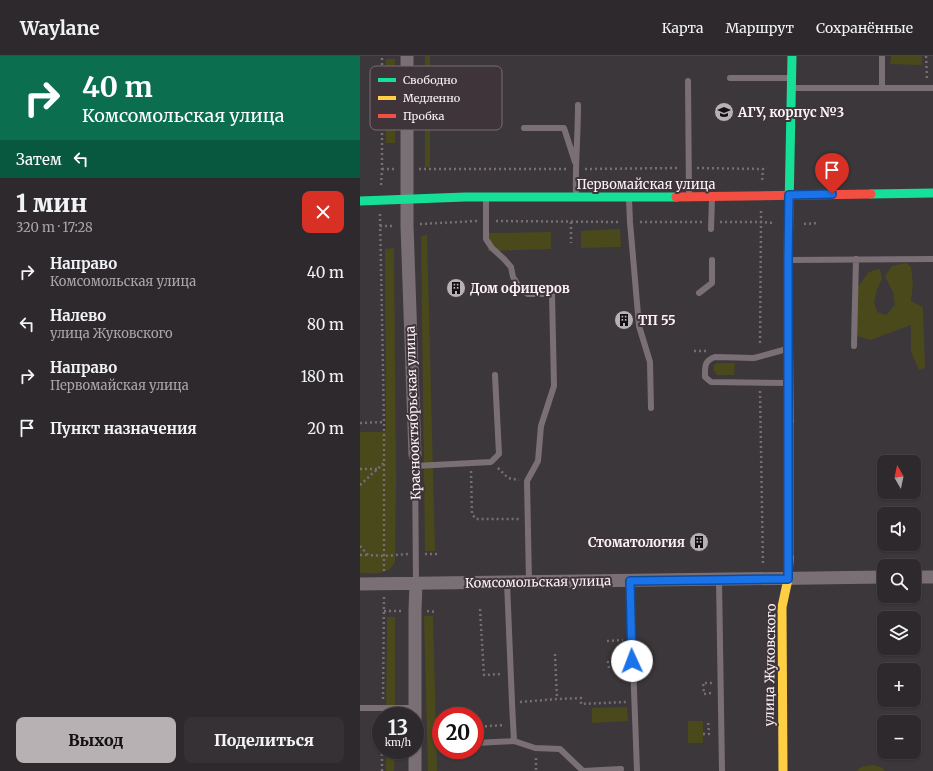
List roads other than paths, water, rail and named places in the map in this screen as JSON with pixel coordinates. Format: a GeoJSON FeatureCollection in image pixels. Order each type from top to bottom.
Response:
{"type":"FeatureCollection","features":[{"type":"Feature","properties":{"kind":"street","name":"Краснооктябрьская улица"},"geometry":{"type":"LineString","coordinates":[[407,56],[407,66]]}},
{"type":"Feature","properties":{"kind":"street","name":"улица Жуковского"},"geometry":{"type":"LineString","coordinates":[[783,771],[782,607],[788,579],[788,260],[792,56]]}},
{"type":"Feature","properties":{"kind":"street","name":"Краснооктябрьская улица"},"geometry":{"type":"LineString","coordinates":[[406,130],[407,226],[415,461]]}},
{"type":"Feature","properties":{"kind":"street","name":"Первомайская улица"},"geometry":{"type":"LineString","coordinates":[[360,200],[407,198],[712,197],[933,193]]}},
{"type":"Feature","properties":{"kind":"street","name":"Комсомольская улица"},"geometry":{"type":"LineString","coordinates":[[360,584],[877,577]]}},
{"type":"Feature","properties":{"kind":"street"},"geometry":{"type":"LineString","coordinates":[[921,577],[933,577]]}},
{"type":"Feature","properties":{"kind":"street","name":"Краснооктябрьская улица"},"geometry":{"type":"LineString","coordinates":[[415,707],[416,583]]}},
{"type":"Feature","properties":{"kind":"street","name":"Краснооктябрьская улица"},"geometry":{"type":"LineString","coordinates":[[415,759],[415,771]]}},
{"type":"Feature","properties":{"kind":"lane"},"geometry":{"type":"LineString","coordinates":[[882,56],[882,88]]}},
{"type":"Feature","properties":{"kind":"lane"},"geometry":{"type":"LineString","coordinates":[[730,78],[792,78]]}},
{"type":"Feature","properties":{"kind":"lane"},"geometry":{"type":"LineString","coordinates":[[688,81],[689,197]]}},
{"type":"Feature","properties":{"kind":"lane"},"geometry":{"type":"LineString","coordinates":[[792,88],[930,88]]}},
{"type":"Feature","properties":{"kind":"lane"},"geometry":{"type":"LineString","coordinates":[[576,197],[578,105]]}},
{"type":"Feature","properties":{"kind":"lane"},"geometry":{"type":"LineString","coordinates":[[524,128],[564,128],[576,166]]}},
{"type":"Feature","properties":{"kind":"lane"},"geometry":{"type":"LineString","coordinates":[[629,197],[639,326],[650,362],[651,408]]}},
{"type":"Feature","properties":{"kind":"lane"},"geometry":{"type":"LineString","coordinates":[[711,230],[712,197]]}},
{"type":"Feature","properties":{"kind":"lane"},"geometry":{"type":"LineString","coordinates":[[486,198],[486,239],[492,248],[511,267],[513,277],[520,288],[528,294],[552,294],[554,386],[541,426],[538,461],[527,482],[529,582]]}},
{"type":"Feature","properties":{"kind":"lane"},"geometry":{"type":"LineString","coordinates":[[854,346],[856,259]]}},
{"type":"Feature","properties":{"kind":"lane"},"geometry":{"type":"LineString","coordinates":[[788,260],[933,259]]}},
{"type":"Feature","properties":{"kind":"lane"},"geometry":{"type":"LineString","coordinates":[[698,293],[712,282],[712,260]]}},
{"type":"Feature","properties":{"kind":"lane"},"geometry":{"type":"LineString","coordinates":[[788,348],[754,358],[715,357],[709,359],[705,365],[705,377],[710,382],[788,382]]}},
{"type":"Feature","properties":{"kind":"lane"},"geometry":{"type":"LineString","coordinates":[[415,461],[471,463],[491,462],[499,454],[495,375]]}},
{"type":"Feature","properties":{"kind":"lane","name":"Краснооктябрьская улица"},"geometry":{"type":"LineString","coordinates":[[415,461],[416,583]]}},
{"type":"Feature","properties":{"kind":"lane"},"geometry":{"type":"LineString","coordinates":[[719,579],[722,771]]}},
{"type":"Feature","properties":{"kind":"lane"},"geometry":{"type":"LineString","coordinates":[[630,581],[637,771]]}},
{"type":"Feature","properties":{"kind":"lane"},"geometry":{"type":"LineString","coordinates":[[507,582],[514,741]]}},
{"type":"Feature","properties":{"kind":"lane"},"geometry":{"type":"LineString","coordinates":[[360,708],[372,708]]}},
{"type":"Feature","properties":{"kind":"lane"},"geometry":{"type":"LineString","coordinates":[[484,743],[514,741],[535,748],[560,749],[583,771],[621,768]]}},
{"type":"Feature","properties":{"kind":"place","name":"АГУ, корпус №3"},"geometry":{"type":"Point","coordinates":[724,112]}},
{"type":"Feature","properties":{"kind":"place","name":"Дом офицеров"},"geometry":{"type":"Point","coordinates":[456,288]}},
{"type":"Feature","properties":{"kind":"place","name":"ТП 55"},"geometry":{"type":"Point","coordinates":[624,320]}},
{"type":"Feature","properties":{"kind":"place","name":"Стоматология"},"geometry":{"type":"Point","coordinates":[699,542]}}]}
